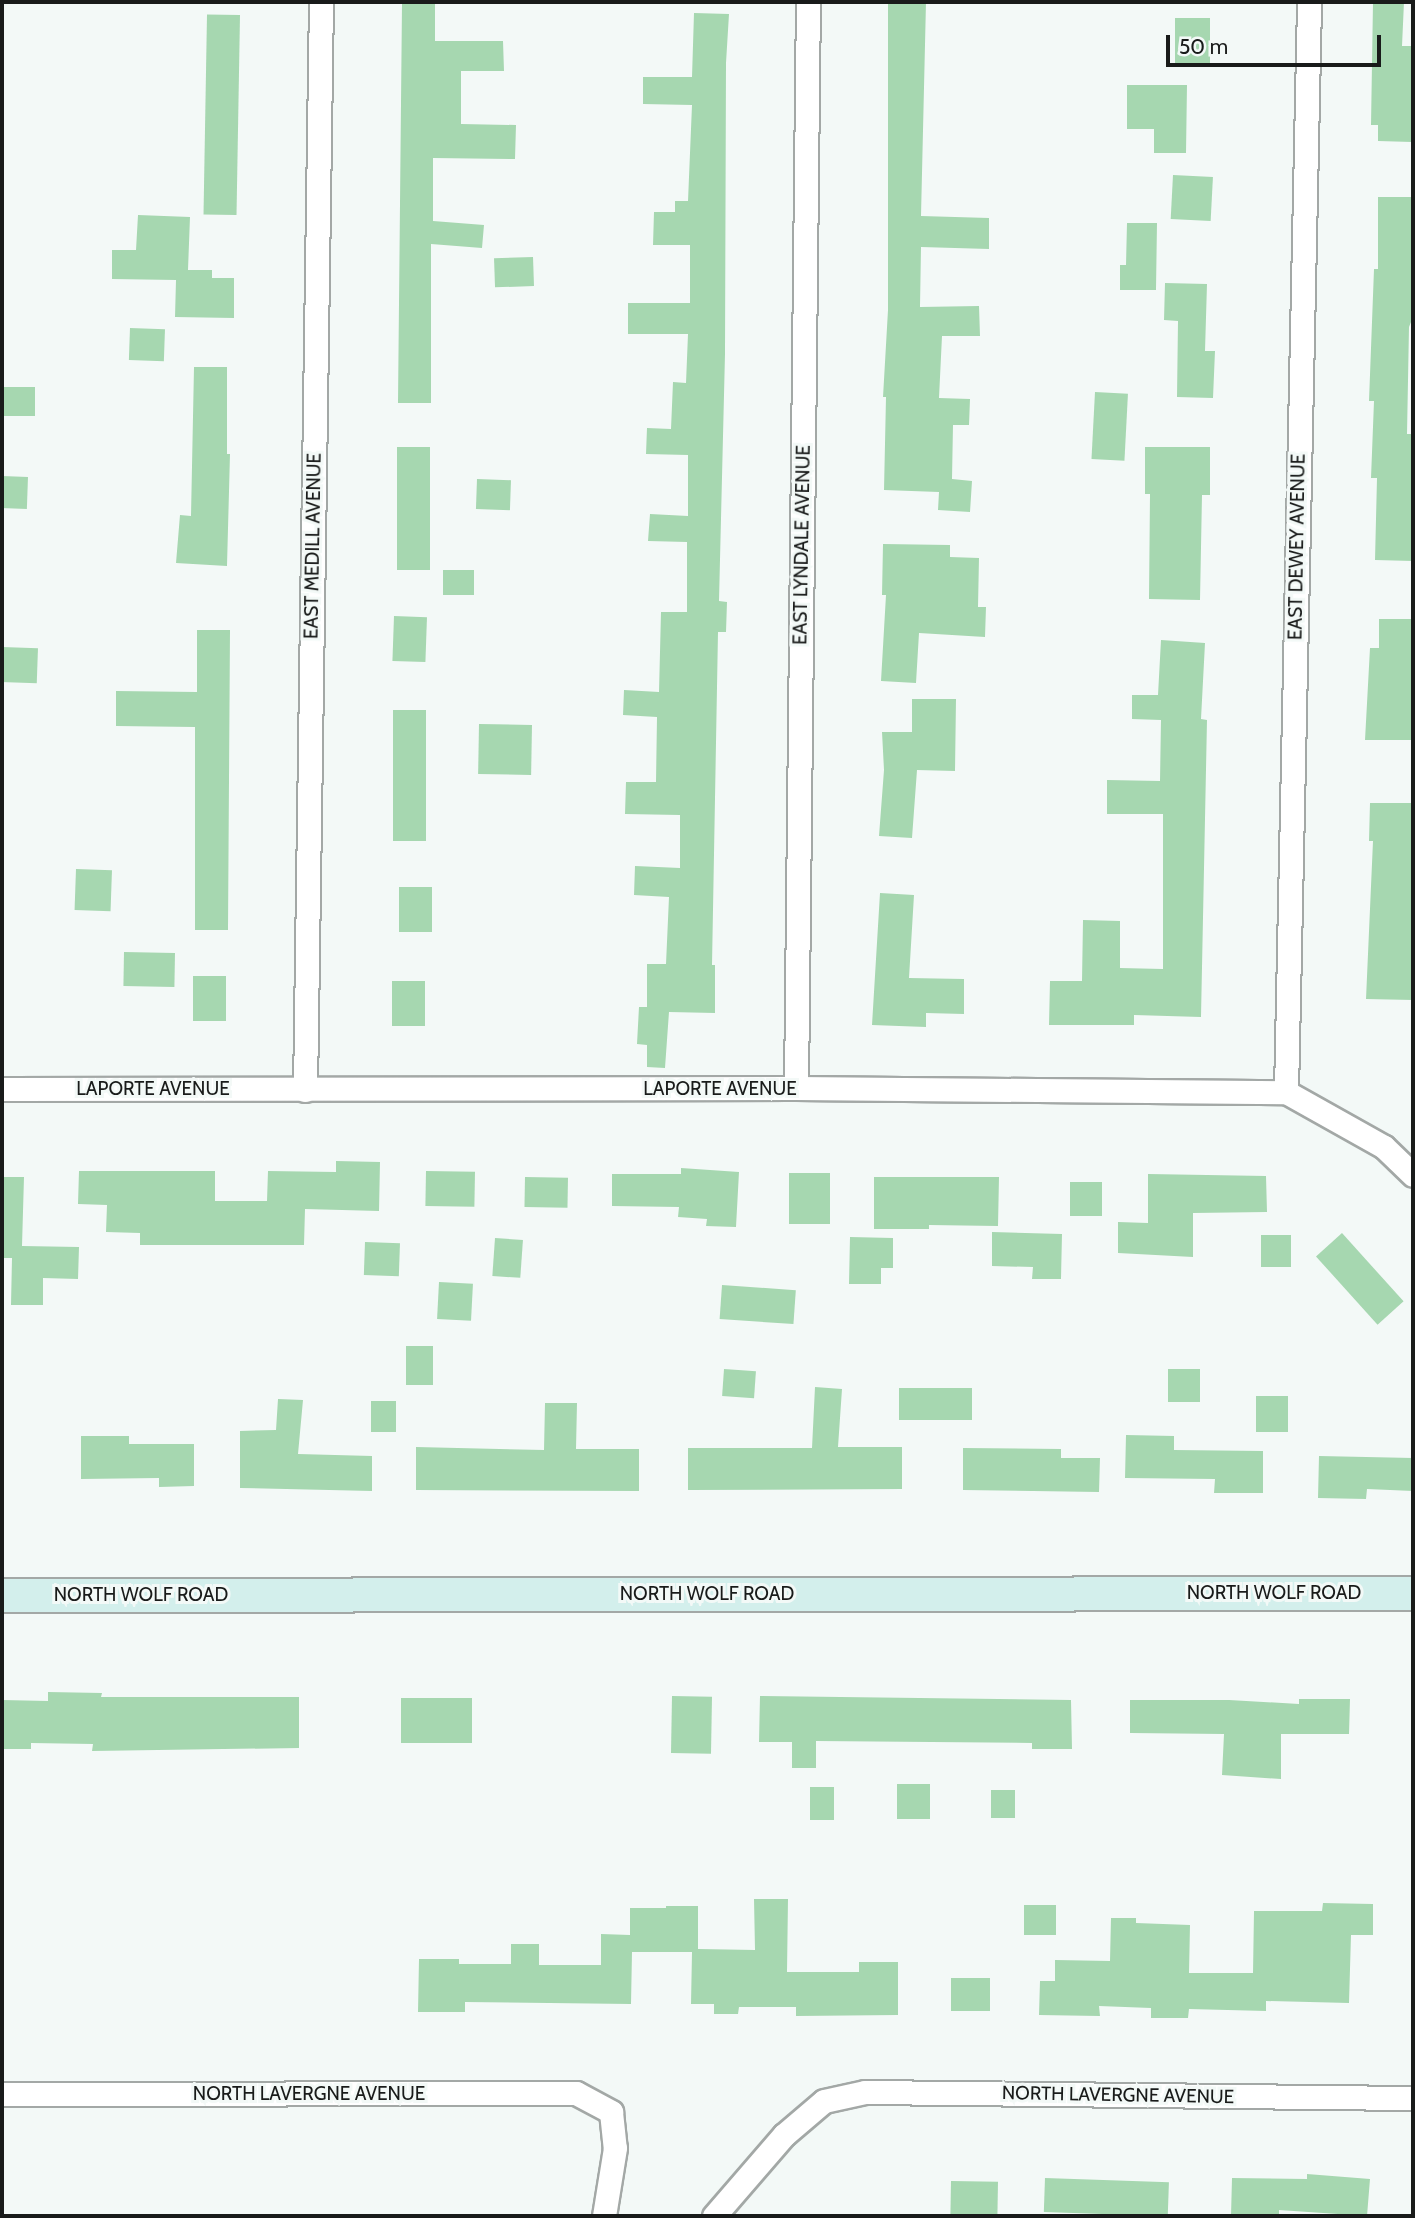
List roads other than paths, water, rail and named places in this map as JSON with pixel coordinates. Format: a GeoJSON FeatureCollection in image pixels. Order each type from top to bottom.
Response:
{"type":"FeatureCollection","features":[{"type":"Feature","properties":{"kind":"main road","name":"NORTH WOLF ROAD"},"geometry":{"type":"LineString","coordinates":[[2,1595],[1413,1593]]}},
{"type":"Feature","properties":{"kind":"street","name":"EAST MEDILL AVENUE"},"geometry":{"type":"LineString","coordinates":[[305,1090],[321,2]]}},
{"type":"Feature","properties":{"kind":"street","name":"EAST LYNDALE AVENUE"},"geometry":{"type":"LineString","coordinates":[[796,1088],[808,2]]}},
{"type":"Feature","properties":{"kind":"street","name":"EAST DEWEY AVENUE"},"geometry":{"type":"LineString","coordinates":[[1286,1092],[1309,2]]}},
{"type":"Feature","properties":{"kind":"street","name":"LAPORTE AVENUE"},"geometry":{"type":"LineString","coordinates":[[2,1089],[796,1088],[1286,1092],[1384,1147],[1413,1175]]}},
{"type":"Feature","properties":{"kind":"street","name":"NORTH LAVERGNE AVENUE"},"geometry":{"type":"LineString","coordinates":[[714,2216],[783,2135],[824,2101],[865,2092],[1413,2098]]}},
{"type":"Feature","properties":{"kind":"street","name":"NORTH LAVERGNE AVENUE"},"geometry":{"type":"LineString","coordinates":[[2,2094],[576,2093],[611,2112],[615,2148],[604,2216]]}}]}
